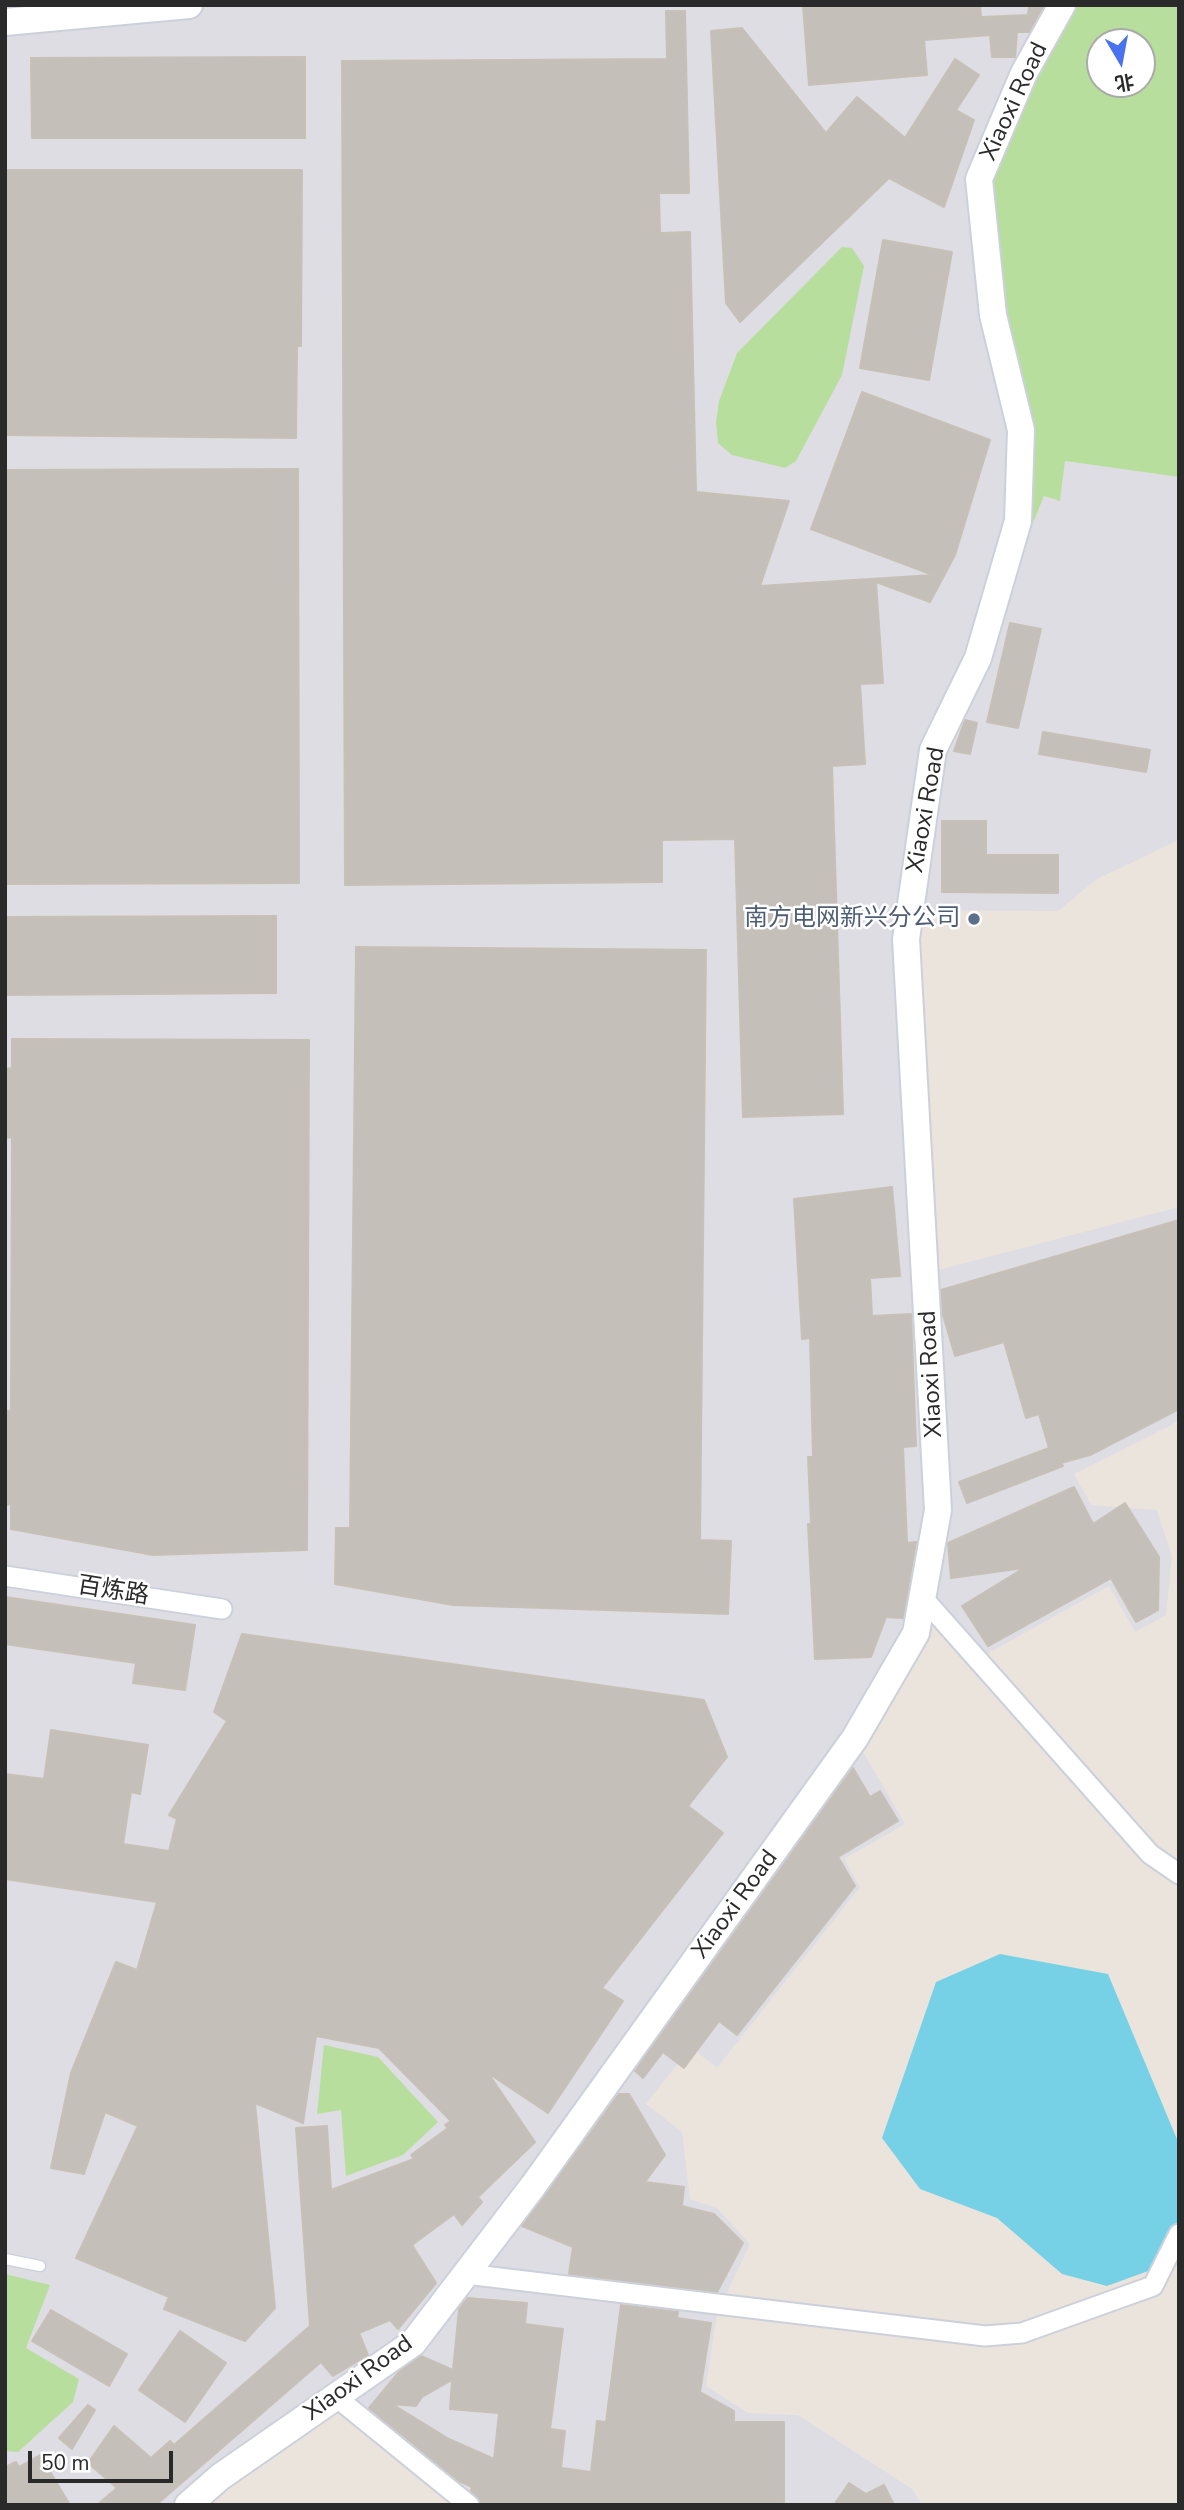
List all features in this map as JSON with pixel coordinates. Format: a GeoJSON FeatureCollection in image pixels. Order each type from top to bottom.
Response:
{"type":"FeatureCollection","features":[{"type":"Feature","properties":{"kind":"street"},"geometry":{"type":"LineString","coordinates":[[5,22],[189,5]]}},
{"type":"Feature","properties":{"kind":"street","name":"Xiaoxi Road"},"geometry":{"type":"LineString","coordinates":[[188,2505],[220,2477],[413,2343],[533,2186],[855,1738],[916,1633],[938,1510],[905,939],[933,750],[978,658],[1018,521],[1021,430],[993,315],[979,179],[1024,73],[1062,5]]}},
{"type":"Feature","properties":{"kind":"street","name":"百炼路"},"geometry":{"type":"LineString","coordinates":[[5,1576],[222,1609]]}},
{"type":"Feature","properties":{"kind":"street"},"geometry":{"type":"LineString","coordinates":[[923,1598],[1150,1854],[1179,1874]]}},
{"type":"Feature","properties":{"kind":"street"},"geometry":{"type":"LineString","coordinates":[[466,2274],[985,2336],[1022,2333],[1153,2286],[1179,2234]]}},
{"type":"Feature","properties":{"kind":"street"},"geometry":{"type":"LineString","coordinates":[[336,2396],[468,2505]]}},
{"type":"Feature","properties":{"kind":"lane"},"geometry":{"type":"LineString","coordinates":[[5,2259],[40,2266]]}},
{"type":"Feature","properties":{"kind":"shaded area"},"geometry":{"type":"Polygon","coordinates":[[[189,5],[1062,5],[1021,430],[1018,521],[982,648],[1044,495],[1060,501],[1065,461],[1179,477],[1179,840],[1097,879],[1058,911],[910,910],[927,1273],[1179,1207],[1179,1421],[1074,1474],[1091,1505],[1157,1510],[1172,1556],[1166,1615],[1135,1632],[1109,1586],[985,1655],[956,1618],[935,1603],[855,1738],[905,1824],[844,1859],[860,1887],[717,2068],[691,2047],[646,2104],[682,2132],[690,2199],[717,2208],[750,2244],[717,2314],[706,2386],[748,2413],[798,2415],[912,2489],[922,2505],[469,2505],[336,2397],[188,2505],[5,2505],[5,22],[189,5]]]}},
{"type":"Feature","properties":{"kind":"green space"},"geometry":{"type":"Polygon","coordinates":[[[1062,5],[1179,5],[1179,477],[1065,461],[1060,501],[1044,496],[978,658],[1018,521],[979,179],[1062,5]]]}},
{"type":"Feature","properties":{"kind":"green space"},"geometry":{"type":"Polygon","coordinates":[[[842,247],[852,248],[864,266],[842,375],[796,461],[785,468],[732,455],[718,443],[716,422],[719,401],[737,353],[842,247]]]}},
{"type":"Feature","properties":{"kind":"green space"},"geometry":{"type":"Polygon","coordinates":[[[324,2045],[378,2057],[438,2122],[403,2155],[346,2176],[341,2110],[317,2114],[324,2045]]]}},
{"type":"Feature","properties":{"kind":"green space"},"geometry":{"type":"Polygon","coordinates":[[[5,2274],[50,2285],[26,2348],[79,2379],[73,2402],[18,2452],[5,2451],[5,2274]]]}},
{"type":"Feature","properties":{"kind":"water"},"geometry":{"type":"Polygon","coordinates":[[[1000,1954],[1108,1974],[1179,2144],[1179,2218],[1162,2266],[1107,2286],[1062,2274],[997,2218],[920,2189],[882,2138],[936,1982],[1000,1954]]]}},
{"type":"Feature","properties":{"kind":"building"},"geometry":{"type":"Polygon","coordinates":[[[803,5],[980,5],[981,17],[1028,15],[1029,5],[1044,5],[1029,32],[1017,32],[1015,57],[992,57],[990,35],[924,40],[927,75],[809,85],[803,5]]]}},
{"type":"Feature","properties":{"kind":"building"},"geometry":{"type":"Polygon","coordinates":[[[666,11],[685,11],[689,193],[659,193],[660,233],[690,232],[696,492],[789,501],[760,586],[933,575],[811,529],[862,392],[990,440],[955,555],[930,602],[876,582],[883,683],[860,684],[865,764],[832,766],[843,1114],[743,1117],[735,839],[662,840],[662,882],[345,885],[342,61],[667,59],[666,11]]]}},
{"type":"Feature","properties":{"kind":"building"},"geometry":{"type":"Polygon","coordinates":[[[742,28],[826,133],[857,97],[905,138],[955,59],[979,75],[956,110],[974,120],[944,207],[889,178],[740,322],[726,303],[711,31],[742,28]]]}},
{"type":"Feature","properties":{"kind":"building"},"geometry":{"type":"Polygon","coordinates":[[[305,57],[305,138],[32,138],[31,58],[305,57]]]}},
{"type":"Feature","properties":{"kind":"building"},"geometry":{"type":"Polygon","coordinates":[[[5,170],[302,170],[301,346],[297,346],[296,438],[5,435],[5,170]]]}},
{"type":"Feature","properties":{"kind":"building"},"geometry":{"type":"Polygon","coordinates":[[[883,240],[952,252],[929,380],[860,368],[883,240]]]}},
{"type":"Feature","properties":{"kind":"building"},"geometry":{"type":"Polygon","coordinates":[[[298,469],[299,883],[5,884],[5,470],[298,469]]]}},
{"type":"Feature","properties":{"kind":"building"},"geometry":{"type":"Polygon","coordinates":[[[1010,623],[1041,629],[1018,728],[987,722],[1010,623]]]}},
{"type":"Feature","properties":{"kind":"building"},"geometry":{"type":"Polygon","coordinates":[[[965,720],[977,723],[970,754],[954,751],[965,720]]]}},
{"type":"Feature","properties":{"kind":"building"},"geometry":{"type":"Polygon","coordinates":[[[1043,732],[1150,750],[1146,772],[1039,754],[1043,732]]]}},
{"type":"Feature","properties":{"kind":"building"},"geometry":{"type":"Polygon","coordinates":[[[942,821],[986,821],[986,855],[1058,855],[1058,893],[942,892],[942,821]]]}},
{"type":"Feature","properties":{"kind":"building"},"geometry":{"type":"Polygon","coordinates":[[[276,916],[276,993],[5,995],[5,917],[276,916]]]}},
{"type":"Feature","properties":{"kind":"building"},"geometry":{"type":"Polygon","coordinates":[[[356,947],[706,950],[700,1540],[731,1541],[728,1614],[453,1605],[335,1584],[336,1528],[350,1528],[356,947]]]}},
{"type":"Feature","properties":{"kind":"building"},"geometry":{"type":"Polygon","coordinates":[[[12,1039],[309,1040],[307,1550],[153,1555],[11,1529],[11,1504],[5,1505],[5,1411],[11,1411],[12,1137],[5,1138],[5,1069],[12,1068],[12,1039]]]}},
{"type":"Feature","properties":{"kind":"building"},"geometry":{"type":"Polygon","coordinates":[[[892,1187],[900,1276],[870,1278],[872,1316],[911,1314],[916,1446],[903,1447],[907,1543],[916,1542],[903,1618],[886,1617],[871,1657],[815,1659],[808,1524],[811,1524],[808,1457],[813,1457],[810,1338],[802,1339],[794,1199],[892,1187]]]}},
{"type":"Feature","properties":{"kind":"building"},"geometry":{"type":"Polygon","coordinates":[[[1179,1220],[1179,1409],[1090,1455],[1061,1463],[1063,1466],[967,1503],[959,1482],[1049,1448],[1039,1414],[1026,1418],[1004,1342],[955,1356],[943,1315],[941,1290],[1179,1220]]]}},
{"type":"Feature","properties":{"kind":"building"},"geometry":{"type":"Polygon","coordinates":[[[1074,1487],[1093,1524],[1125,1503],[1159,1557],[1158,1610],[1136,1622],[1111,1578],[988,1646],[962,1606],[1024,1568],[951,1578],[948,1543],[1074,1487]]]}},
{"type":"Feature","properties":{"kind":"building"},"geometry":{"type":"Polygon","coordinates":[[[5,1597],[195,1625],[185,1690],[133,1683],[136,1663],[5,1644],[5,1597]]]}},
{"type":"Feature","properties":{"kind":"building"},"geometry":{"type":"Polygon","coordinates":[[[242,1634],[704,1700],[727,1757],[688,1806],[723,1833],[602,1988],[623,2001],[548,2113],[488,2073],[535,2142],[478,2197],[482,2202],[462,2225],[454,2214],[412,2245],[436,2283],[398,2329],[390,2320],[359,2333],[368,2355],[333,2376],[321,2362],[156,2505],[97,2505],[117,2488],[88,2463],[114,2426],[151,2458],[170,2441],[174,2445],[310,2326],[296,2128],[327,2126],[331,2190],[414,2159],[411,2155],[448,2128],[445,2125],[451,2121],[379,2048],[316,2036],[303,2123],[255,2103],[275,2308],[245,2341],[164,2309],[169,2297],[76,2258],[138,2126],[105,2112],[84,2174],[51,2168],[71,2073],[116,1962],[137,1970],[157,1902],[5,1879],[5,1774],[44,1779],[51,1730],[148,1745],[140,1794],[131,1792],[123,1844],[169,1851],[177,1819],[169,1815],[227,1721],[214,1712],[242,1634]]]}},
{"type":"Feature","properties":{"kind":"building"},"geometry":{"type":"Polygon","coordinates":[[[853,1768],[870,1797],[880,1791],[898,1821],[838,1857],[855,1886],[737,2035],[719,2021],[684,2068],[663,2052],[643,2078],[635,2071],[853,1768]]]}},
{"type":"Feature","properties":{"kind":"building"},"geometry":{"type":"Polygon","coordinates":[[[619,2094],[629,2094],[665,2155],[645,2182],[684,2187],[682,2206],[714,2214],[743,2243],[717,2292],[569,2274],[573,2247],[522,2226],[619,2094]]]}},
{"type":"Feature","properties":{"kind":"building"},"geometry":{"type":"Polygon","coordinates":[[[468,2298],[527,2303],[525,2324],[563,2329],[550,2429],[565,2431],[561,2468],[591,2472],[597,2421],[606,2422],[621,2305],[678,2312],[677,2318],[711,2323],[700,2392],[734,2411],[734,2422],[784,2422],[784,2505],[481,2505],[471,2491],[472,2487],[457,2480],[369,2408],[399,2372],[421,2356],[453,2370],[459,2309],[468,2298]],[[452,2380],[422,2397],[416,2406],[392,2404],[449,2439],[494,2459],[499,2413],[450,2409],[452,2380]]]}},
{"type":"Feature","properties":{"kind":"building"},"geometry":{"type":"Polygon","coordinates":[[[51,2310],[127,2354],[109,2386],[32,2341],[51,2310]]]}},
{"type":"Feature","properties":{"kind":"building"},"geometry":{"type":"Polygon","coordinates":[[[180,2331],[226,2363],[185,2422],[139,2390],[180,2331]]]}},
{"type":"Feature","properties":{"kind":"building"},"geometry":{"type":"Polygon","coordinates":[[[88,2405],[95,2410],[72,2449],[59,2438],[88,2405]]]}},
{"type":"Feature","properties":{"kind":"building"},"geometry":{"type":"Polygon","coordinates":[[[40,2455],[70,2505],[5,2505],[5,2467],[16,2462],[19,2467],[40,2455]]]}},
{"type":"Feature","properties":{"kind":"building"},"geometry":{"type":"Polygon","coordinates":[[[849,2483],[866,2494],[884,2485],[894,2505],[834,2505],[849,2483]]]}},
{"type":"Feature","properties":{"kind":"place","name":"南方电网新兴分公司"},"geometry":{"type":"Point","coordinates":[974,919]}}]}
